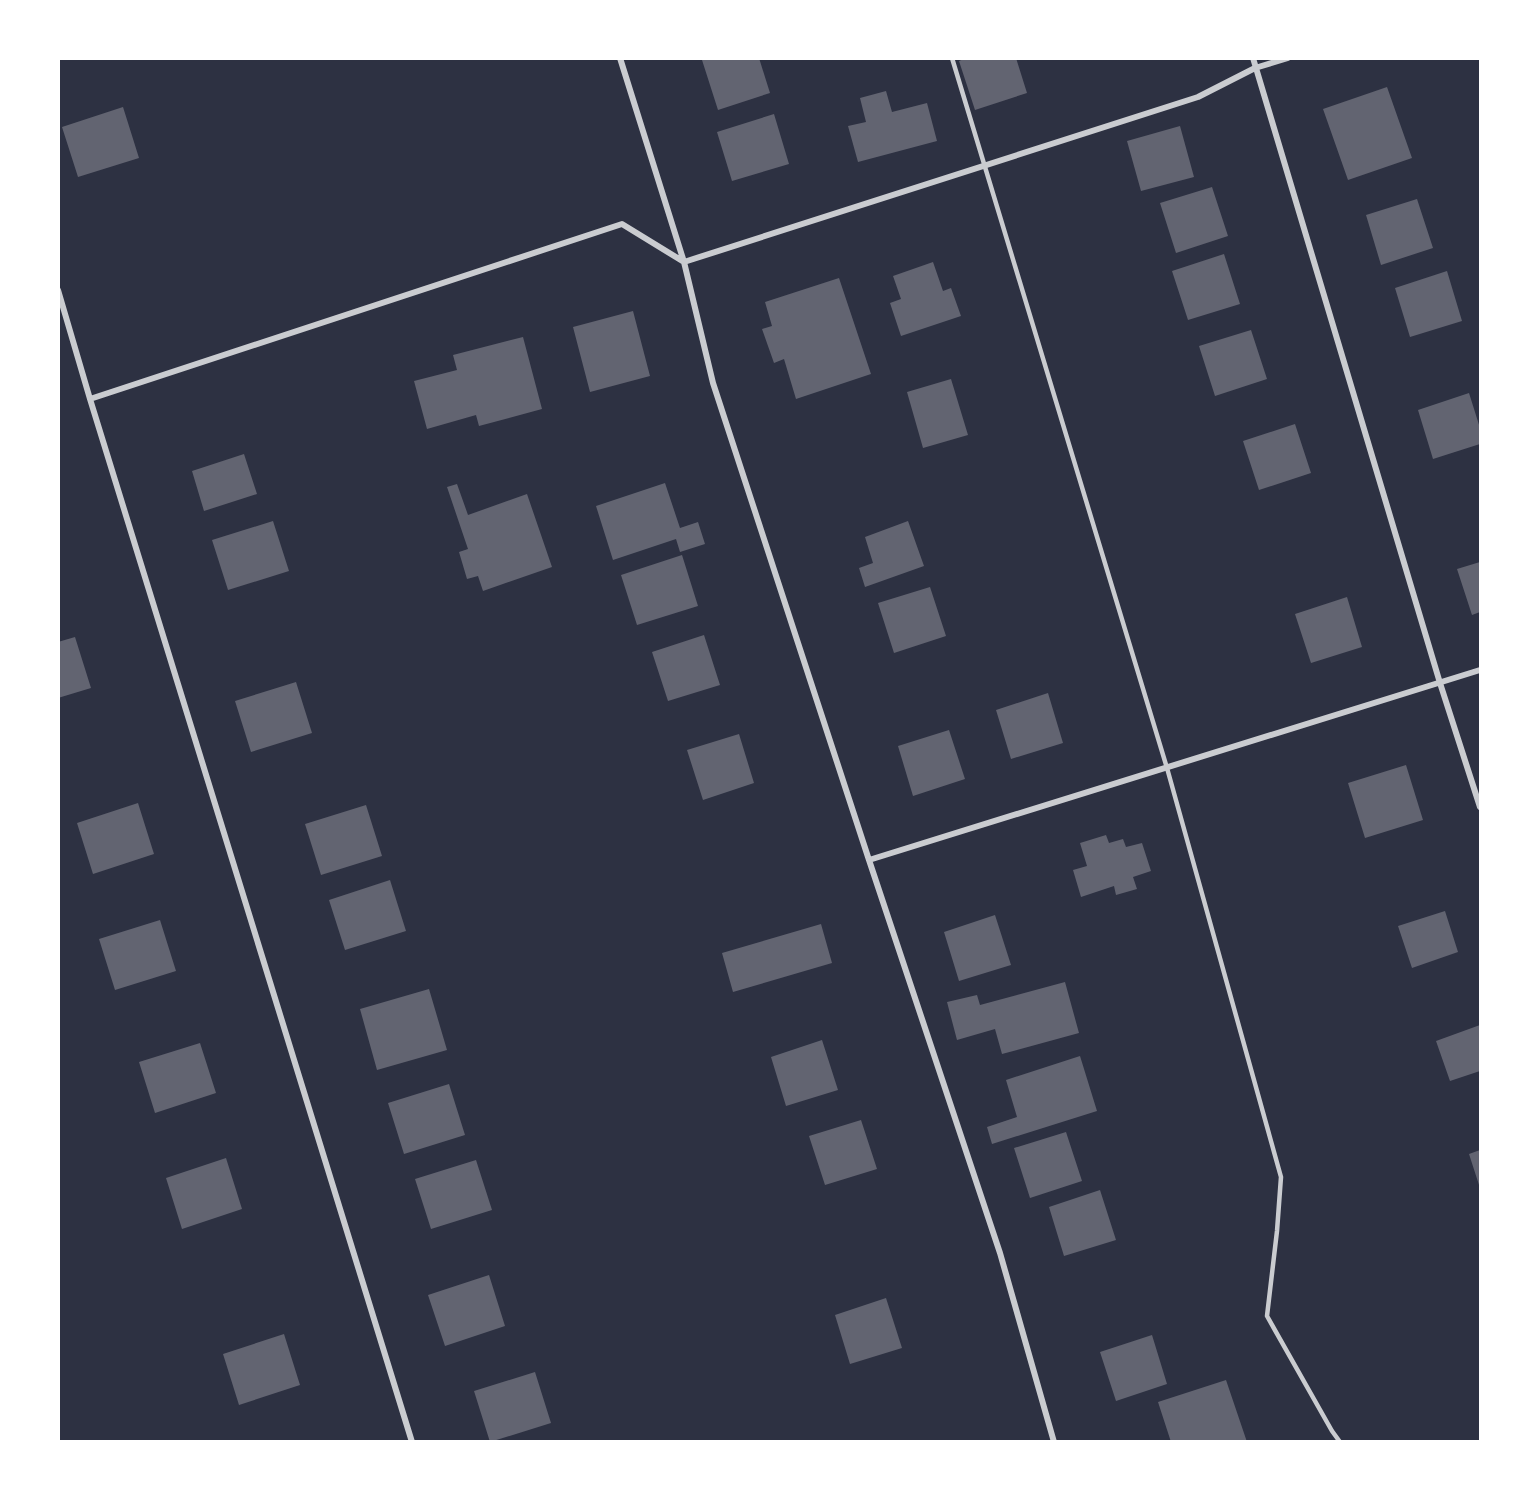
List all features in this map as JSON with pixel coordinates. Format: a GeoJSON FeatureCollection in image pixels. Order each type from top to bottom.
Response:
{"type":"FeatureCollection","features":[{"type":"Feature","properties":{"kind":"street"},"geometry":{"type":"LineString","coordinates":[[620,58],[684,262],[713,383],[1000,1253],[1054,1442]]}},
{"type":"Feature","properties":{"kind":"street"},"geometry":{"type":"LineString","coordinates":[[1253,58],[1440,682],[1480,807]]}},
{"type":"Feature","properties":{"kind":"street"},"geometry":{"type":"LineString","coordinates":[[90,399],[622,224],[684,262],[1198,96],[1256,68],[1288,58]]}},
{"type":"Feature","properties":{"kind":"street"},"geometry":{"type":"LineString","coordinates":[[58,290],[412,1442]]}},
{"type":"Feature","properties":{"kind":"street"},"geometry":{"type":"LineString","coordinates":[[869,860],[1480,670]]}},
{"type":"Feature","properties":{"kind":"lane"},"geometry":{"type":"LineString","coordinates":[[952,58],[1167,768],[1281,1177],[1267,1316],[1340,1442]]}},
{"type":"Feature","properties":{"kind":"building"},"geometry":{"type":"Polygon","coordinates":[[[707,58],[759,58],[770,93],[718,110],[702,60],[707,58]]]}},
{"type":"Feature","properties":{"kind":"building"},"geometry":{"type":"Polygon","coordinates":[[[966,58],[1016,58],[1027,93],[975,110],[959,61],[966,58]]]}},
{"type":"Feature","properties":{"kind":"building"},"geometry":{"type":"Polygon","coordinates":[[[1387,87],[1412,158],[1348,180],[1323,109],[1387,87]]]}},
{"type":"Feature","properties":{"kind":"building"},"geometry":{"type":"Polygon","coordinates":[[[886,91],[892,112],[927,103],[937,141],[858,162],[848,126],[866,122],[860,98],[886,91]]]}},
{"type":"Feature","properties":{"kind":"building"},"geometry":{"type":"Polygon","coordinates":[[[123,107],[139,158],[78,177],[62,127],[123,107]]]}},
{"type":"Feature","properties":{"kind":"building"},"geometry":{"type":"Polygon","coordinates":[[[774,114],[789,164],[732,181],[717,132],[774,114]]]}},
{"type":"Feature","properties":{"kind":"building"},"geometry":{"type":"Polygon","coordinates":[[[1180,126],[1194,177],[1141,191],[1127,141],[1180,126]]]}},
{"type":"Feature","properties":{"kind":"building"},"geometry":{"type":"Polygon","coordinates":[[[1212,187],[1228,236],[1176,253],[1160,203],[1212,187]]]}},
{"type":"Feature","properties":{"kind":"building"},"geometry":{"type":"Polygon","coordinates":[[[1417,199],[1433,248],[1381,265],[1366,215],[1417,199]]]}},
{"type":"Feature","properties":{"kind":"building"},"geometry":{"type":"Polygon","coordinates":[[[1224,254],[1240,304],[1188,320],[1172,271],[1224,254]]]}},
{"type":"Feature","properties":{"kind":"building"},"geometry":{"type":"Polygon","coordinates":[[[933,262],[943,291],[951,288],[961,316],[901,336],[890,303],[901,299],[893,276],[933,262]]]}},
{"type":"Feature","properties":{"kind":"building"},"geometry":{"type":"Polygon","coordinates":[[[1447,271],[1462,321],[1410,337],[1395,288],[1447,271]]]}},
{"type":"Feature","properties":{"kind":"building"},"geometry":{"type":"Polygon","coordinates":[[[839,278],[871,374],[796,399],[784,359],[774,363],[762,329],[772,326],[765,302],[839,278]]]}},
{"type":"Feature","properties":{"kind":"building"},"geometry":{"type":"Polygon","coordinates":[[[633,311],[650,376],[590,392],[573,327],[633,311]]]}},
{"type":"Feature","properties":{"kind":"building"},"geometry":{"type":"Polygon","coordinates":[[[1251,330],[1267,379],[1215,396],[1199,346],[1251,330]]]}},
{"type":"Feature","properties":{"kind":"building"},"geometry":{"type":"Polygon","coordinates":[[[523,337],[542,409],[479,426],[476,415],[427,429],[414,381],[457,370],[453,355],[523,337]]]}},
{"type":"Feature","properties":{"kind":"building"},"geometry":{"type":"Polygon","coordinates":[[[951,379],[968,435],[923,448],[907,392],[951,379]]]}},
{"type":"Feature","properties":{"kind":"building"},"geometry":{"type":"Polygon","coordinates":[[[1469,393],[1480,428],[1480,444],[1433,459],[1418,410],[1469,393]]]}},
{"type":"Feature","properties":{"kind":"building"},"geometry":{"type":"Polygon","coordinates":[[[1295,424],[1311,473],[1259,490],[1243,441],[1295,424]]]}},
{"type":"Feature","properties":{"kind":"building"},"geometry":{"type":"Polygon","coordinates":[[[244,454],[257,494],[204,511],[192,471],[244,454]]]}},
{"type":"Feature","properties":{"kind":"building"},"geometry":{"type":"Polygon","coordinates":[[[665,483],[680,528],[698,522],[705,544],[680,552],[676,539],[613,560],[596,506],[665,483]]]}},
{"type":"Feature","properties":{"kind":"building"},"geometry":{"type":"Polygon","coordinates":[[[457,484],[468,515],[527,494],[552,567],[483,591],[478,576],[467,579],[459,552],[468,549],[447,487],[457,484]]]}},
{"type":"Feature","properties":{"kind":"building"},"geometry":{"type":"Polygon","coordinates":[[[273,521],[289,571],[228,590],[212,540],[273,521]]]}},
{"type":"Feature","properties":{"kind":"building"},"geometry":{"type":"Polygon","coordinates":[[[908,521],[924,566],[865,587],[859,568],[873,563],[865,537],[908,521]]]}},
{"type":"Feature","properties":{"kind":"building"},"geometry":{"type":"Polygon","coordinates":[[[682,555],[698,606],[637,625],[621,575],[682,555]]]}},
{"type":"Feature","properties":{"kind":"building"},"geometry":{"type":"Polygon","coordinates":[[[1480,562],[1480,612],[1472,615],[1457,569],[1480,562]]]}},
{"type":"Feature","properties":{"kind":"building"},"geometry":{"type":"Polygon","coordinates":[[[930,587],[946,636],[894,653],[878,603],[930,587]]]}},
{"type":"Feature","properties":{"kind":"building"},"geometry":{"type":"Polygon","coordinates":[[[1347,597],[1362,647],[1311,663],[1295,614],[1347,597]]]}},
{"type":"Feature","properties":{"kind":"building"},"geometry":{"type":"Polygon","coordinates":[[[704,635],[720,685],[668,701],[652,652],[704,635]]]}},
{"type":"Feature","properties":{"kind":"building"},"geometry":{"type":"Polygon","coordinates":[[[75,637],[91,688],[58,698],[58,642],[75,637]]]}},
{"type":"Feature","properties":{"kind":"building"},"geometry":{"type":"Polygon","coordinates":[[[296,682],[312,733],[251,752],[235,701],[296,682]]]}},
{"type":"Feature","properties":{"kind":"building"},"geometry":{"type":"Polygon","coordinates":[[[1048,693],[1063,743],[1011,759],[996,710],[1048,693]]]}},
{"type":"Feature","properties":{"kind":"building"},"geometry":{"type":"Polygon","coordinates":[[[949,730],[965,779],[913,796],[898,746],[949,730]]]}},
{"type":"Feature","properties":{"kind":"building"},"geometry":{"type":"Polygon","coordinates":[[[739,734],[754,783],[703,800],[687,750],[739,734]]]}},
{"type":"Feature","properties":{"kind":"building"},"geometry":{"type":"Polygon","coordinates":[[[1406,765],[1423,820],[1365,838],[1348,783],[1406,765]]]}},
{"type":"Feature","properties":{"kind":"building"},"geometry":{"type":"Polygon","coordinates":[[[138,803],[154,854],[93,874],[77,823],[138,803]]]}},
{"type":"Feature","properties":{"kind":"building"},"geometry":{"type":"Polygon","coordinates":[[[366,805],[382,856],[321,875],[305,824],[366,805]]]}},
{"type":"Feature","properties":{"kind":"building"},"geometry":{"type":"Polygon","coordinates":[[[1106,835],[1109,843],[1123,839],[1126,847],[1142,843],[1151,871],[1133,877],[1137,889],[1116,895],[1114,886],[1081,897],[1073,870],[1087,866],[1080,843],[1106,835]]]}},
{"type":"Feature","properties":{"kind":"building"},"geometry":{"type":"Polygon","coordinates":[[[390,880],[406,931],[345,950],[329,900],[390,880]]]}},
{"type":"Feature","properties":{"kind":"building"},"geometry":{"type":"Polygon","coordinates":[[[1445,911],[1458,952],[1412,968],[1398,926],[1445,911]]]}},
{"type":"Feature","properties":{"kind":"building"},"geometry":{"type":"Polygon","coordinates":[[[995,915],[1011,965],[959,981],[944,932],[995,915]]]}},
{"type":"Feature","properties":{"kind":"building"},"geometry":{"type":"Polygon","coordinates":[[[160,920],[176,971],[115,990],[99,939],[160,920]]]}},
{"type":"Feature","properties":{"kind":"building"},"geometry":{"type":"Polygon","coordinates":[[[821,924],[832,963],[733,992],[722,953],[821,924]]]}},
{"type":"Feature","properties":{"kind":"building"},"geometry":{"type":"Polygon","coordinates":[[[1065,982],[1079,1033],[1002,1054],[995,1029],[957,1040],[947,1002],[977,995],[980,1005],[1065,982]]]}},
{"type":"Feature","properties":{"kind":"building"},"geometry":{"type":"Polygon","coordinates":[[[429,989],[447,1050],[377,1070],[360,1009],[429,989]]]}},
{"type":"Feature","properties":{"kind":"building"},"geometry":{"type":"Polygon","coordinates":[[[1480,1025],[1480,1071],[1450,1081],[1436,1041],[1480,1025]]]}},
{"type":"Feature","properties":{"kind":"building"},"geometry":{"type":"Polygon","coordinates":[[[822,1040],[838,1090],[786,1106],[771,1057],[822,1040]]]}},
{"type":"Feature","properties":{"kind":"building"},"geometry":{"type":"Polygon","coordinates":[[[200,1043],[216,1093],[155,1113],[139,1062],[200,1043]]]}},
{"type":"Feature","properties":{"kind":"building"},"geometry":{"type":"Polygon","coordinates":[[[1080,1056],[1097,1111],[992,1144],[987,1127],[1017,1117],[1006,1080],[1080,1056]]]}},
{"type":"Feature","properties":{"kind":"building"},"geometry":{"type":"Polygon","coordinates":[[[449,1084],[465,1135],[404,1154],[388,1103],[449,1084]]]}},
{"type":"Feature","properties":{"kind":"building"},"geometry":{"type":"Polygon","coordinates":[[[861,1120],[877,1169],[825,1185],[809,1136],[861,1120]]]}},
{"type":"Feature","properties":{"kind":"building"},"geometry":{"type":"Polygon","coordinates":[[[1066,1132],[1082,1181],[1030,1198],[1014,1148],[1066,1132]]]}},
{"type":"Feature","properties":{"kind":"building"},"geometry":{"type":"Polygon","coordinates":[[[1480,1150],[1480,1188],[1469,1154],[1480,1150]]]}},
{"type":"Feature","properties":{"kind":"building"},"geometry":{"type":"Polygon","coordinates":[[[226,1158],[242,1209],[182,1229],[166,1178],[226,1158]]]}},
{"type":"Feature","properties":{"kind":"building"},"geometry":{"type":"Polygon","coordinates":[[[476,1160],[492,1210],[431,1229],[415,1179],[476,1160]]]}},
{"type":"Feature","properties":{"kind":"building"},"geometry":{"type":"Polygon","coordinates":[[[1100,1190],[1116,1240],[1064,1256],[1049,1207],[1100,1190]]]}},
{"type":"Feature","properties":{"kind":"building"},"geometry":{"type":"Polygon","coordinates":[[[489,1275],[505,1326],[445,1346],[428,1295],[489,1275]]]}},
{"type":"Feature","properties":{"kind":"building"},"geometry":{"type":"Polygon","coordinates":[[[886,1298],[902,1348],[850,1364],[835,1315],[886,1298]]]}},
{"type":"Feature","properties":{"kind":"building"},"geometry":{"type":"Polygon","coordinates":[[[284,1334],[300,1385],[239,1405],[223,1354],[284,1334]]]}},
{"type":"Feature","properties":{"kind":"building"},"geometry":{"type":"Polygon","coordinates":[[[1152,1335],[1167,1384],[1116,1401],[1100,1352],[1152,1335]]]}},
{"type":"Feature","properties":{"kind":"building"},"geometry":{"type":"Polygon","coordinates":[[[535,1372],[551,1423],[490,1442],[474,1391],[535,1372]]]}},
{"type":"Feature","properties":{"kind":"building"},"geometry":{"type":"Polygon","coordinates":[[[1226,1380],[1247,1442],[1171,1442],[1158,1402],[1226,1380]]]}}]}
